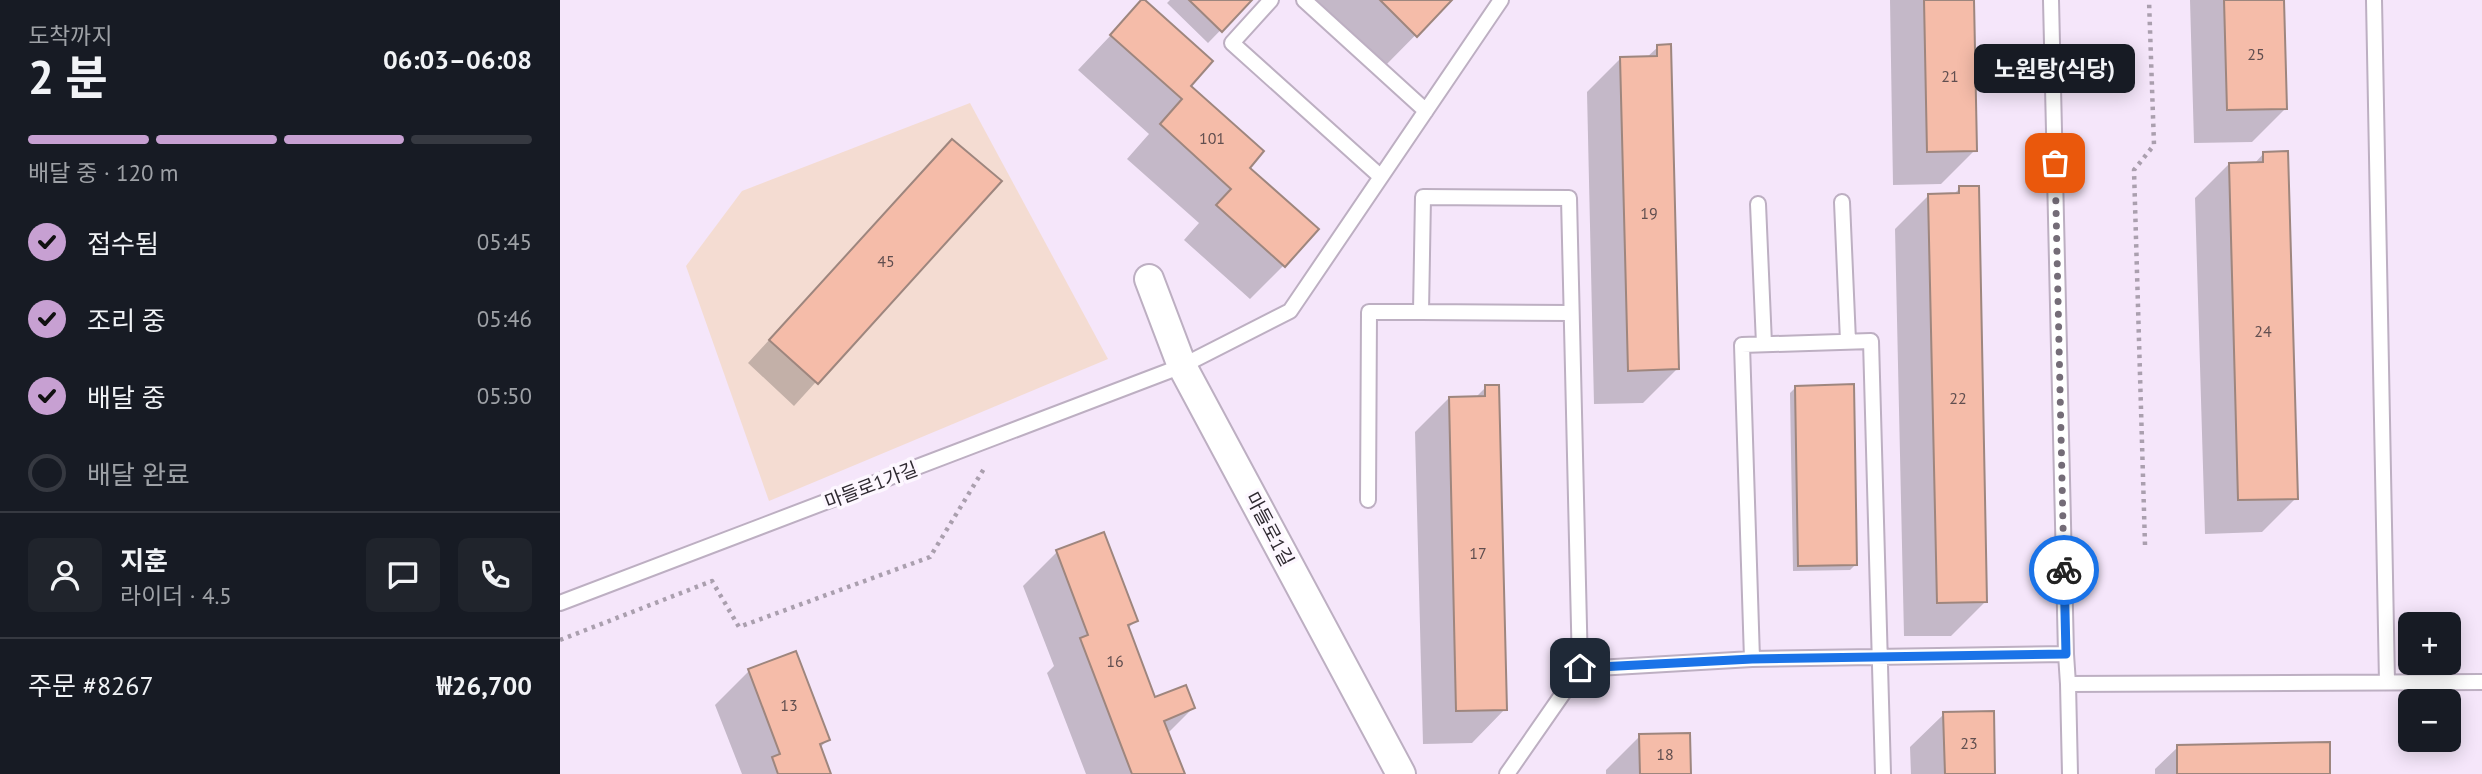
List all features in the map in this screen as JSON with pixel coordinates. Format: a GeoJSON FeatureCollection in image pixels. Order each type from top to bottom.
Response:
{"type":"FeatureCollection","features":[{"type":"Feature","properties":{"kind":"street","name":"마들로1길"},"geometry":{"type":"LineString","coordinates":[[1149,279],[1182,366],[1401,774]]}},
{"type":"Feature","properties":{"kind":"lane"},"geometry":{"type":"LineString","coordinates":[[1271,0],[1232,43],[1381,177]]}},
{"type":"Feature","properties":{"kind":"lane"},"geometry":{"type":"LineString","coordinates":[[1304,0],[1426,111]]}},
{"type":"Feature","properties":{"kind":"lane","name":"마들로1가길"},"geometry":{"type":"LineString","coordinates":[[560,603],[1182,366],[1290,312],[1500,0]]}},
{"type":"Feature","properties":{"kind":"lane"},"geometry":{"type":"LineString","coordinates":[[2051,0],[2070,774]]}},
{"type":"Feature","properties":{"kind":"lane"},"geometry":{"type":"LineString","coordinates":[[2374,0],[2387,682]]}},
{"type":"Feature","properties":{"kind":"lane"},"geometry":{"type":"LineString","coordinates":[[1421,312],[1423,197],[1569,198],[1580,668],[1507,774]]}},
{"type":"Feature","properties":{"kind":"lane"},"geometry":{"type":"LineString","coordinates":[[1842,202],[1847,341]]}},
{"type":"Feature","properties":{"kind":"lane"},"geometry":{"type":"LineString","coordinates":[[1758,204],[1764,344]]}},
{"type":"Feature","properties":{"kind":"lane"},"geometry":{"type":"LineString","coordinates":[[1368,500],[1369,312],[1571,313]]}},
{"type":"Feature","properties":{"kind":"lane"},"geometry":{"type":"LineString","coordinates":[[1752,659],[1742,345],[1871,341],[1883,774]]}},
{"type":"Feature","properties":{"kind":"lane"},"geometry":{"type":"LineString","coordinates":[[1580,668],[1752,659],[2066,654]]}},
{"type":"Feature","properties":{"kind":"lane"},"geometry":{"type":"LineString","coordinates":[[2068,684],[2482,682]]}},
{"type":"Feature","properties":{"kind":"path"},"geometry":{"type":"LineString","coordinates":[[2145,545],[2134,170],[2154,145],[2149,0]]}},
{"type":"Feature","properties":{"kind":"path"},"geometry":{"type":"LineString","coordinates":[[560,640],[712,581],[738,627],[930,557],[1005,434]]}},
{"type":"Feature","properties":{"kind":"shaded area"},"geometry":{"type":"Polygon","coordinates":[[[970,103],[1108,359],[769,501],[686,266],[742,191],[970,103]]]}},
{"type":"Feature","properties":{"kind":"building"},"geometry":{"type":"Polygon","coordinates":[[[1141,0],[1145,0],[1213,61],[1191,86],[1264,151],[1250,168],[1319,229],[1285,267],[1216,205],[1231,189],[1160,124],[1182,99],[1110,35],[1141,0]]]}},
{"type":"Feature","properties":{"kind":"building"},"geometry":{"type":"Polygon","coordinates":[[[1189,0],[1252,0],[1222,32],[1189,0]]]}},
{"type":"Feature","properties":{"kind":"building"},"geometry":{"type":"Polygon","coordinates":[[[1380,0],[1452,0],[1417,37],[1380,0]]]}},
{"type":"Feature","properties":{"kind":"building"},"geometry":{"type":"Polygon","coordinates":[[[1924,0],[1974,0],[1977,151],[1927,152],[1924,0]]]}},
{"type":"Feature","properties":{"kind":"building"},"geometry":{"type":"Polygon","coordinates":[[[2224,0],[2284,0],[2287,109],[2227,110],[2224,0]]]}},
{"type":"Feature","properties":{"kind":"building"},"geometry":{"type":"Polygon","coordinates":[[[1671,44],[1679,369],[1628,371],[1620,57],[1657,56],[1657,45],[1671,44]]]}},
{"type":"Feature","properties":{"kind":"building"},"geometry":{"type":"Polygon","coordinates":[[[952,139],[1002,181],[818,384],[769,340],[952,139]]]}},
{"type":"Feature","properties":{"kind":"building"},"geometry":{"type":"Polygon","coordinates":[[[2288,151],[2298,499],[2238,500],[2229,163],[2263,162],[2263,152],[2288,151]]]}},
{"type":"Feature","properties":{"kind":"building"},"geometry":{"type":"Polygon","coordinates":[[[1959,186],[1979,186],[1987,602],[1937,603],[1928,194],[1959,193],[1959,186]]]}},
{"type":"Feature","properties":{"kind":"building"},"geometry":{"type":"Polygon","coordinates":[[[1854,384],[1857,565],[1798,566],[1795,386],[1854,384]]]}},
{"type":"Feature","properties":{"kind":"building"},"geometry":{"type":"Polygon","coordinates":[[[1485,385],[1499,385],[1507,710],[1456,711],[1449,397],[1485,396],[1485,385]]]}},
{"type":"Feature","properties":{"kind":"building"},"geometry":{"type":"Polygon","coordinates":[[[1104,532],[1138,621],[1128,625],[1155,697],[1186,685],[1195,708],[1164,721],[1185,774],[1132,774],[1080,638],[1088,635],[1056,550],[1104,532]]]}},
{"type":"Feature","properties":{"kind":"building"},"geometry":{"type":"Polygon","coordinates":[[[796,651],[830,740],[820,744],[831,774],[778,774],[772,757],[780,754],[748,669],[796,651]]]}},
{"type":"Feature","properties":{"kind":"building"},"geometry":{"type":"Polygon","coordinates":[[[1994,711],[1995,774],[1945,774],[1943,712],[1994,711]]]}},
{"type":"Feature","properties":{"kind":"building"},"geometry":{"type":"Polygon","coordinates":[[[1690,733],[1691,774],[1640,774],[1639,734],[1690,733]]]}},
{"type":"Feature","properties":{"kind":"building"},"geometry":{"type":"Polygon","coordinates":[[[2330,742],[2330,774],[2177,774],[2177,745],[2330,742]]]}},
{"type":"Feature","properties":{"kind":"way so far"},"geometry":{"type":"LineString","coordinates":[[2055,163],[2064,570]]}},
{"type":"Feature","properties":{"kind":"place","name":"노원탕(식당)"},"geometry":{"type":"Point","coordinates":[2055,163]}},
{"type":"Feature","properties":{"kind":"route"},"geometry":{"type":"LineString","coordinates":[[1580,668],[1752,659],[2066,654],[2064,570]]}}]}
